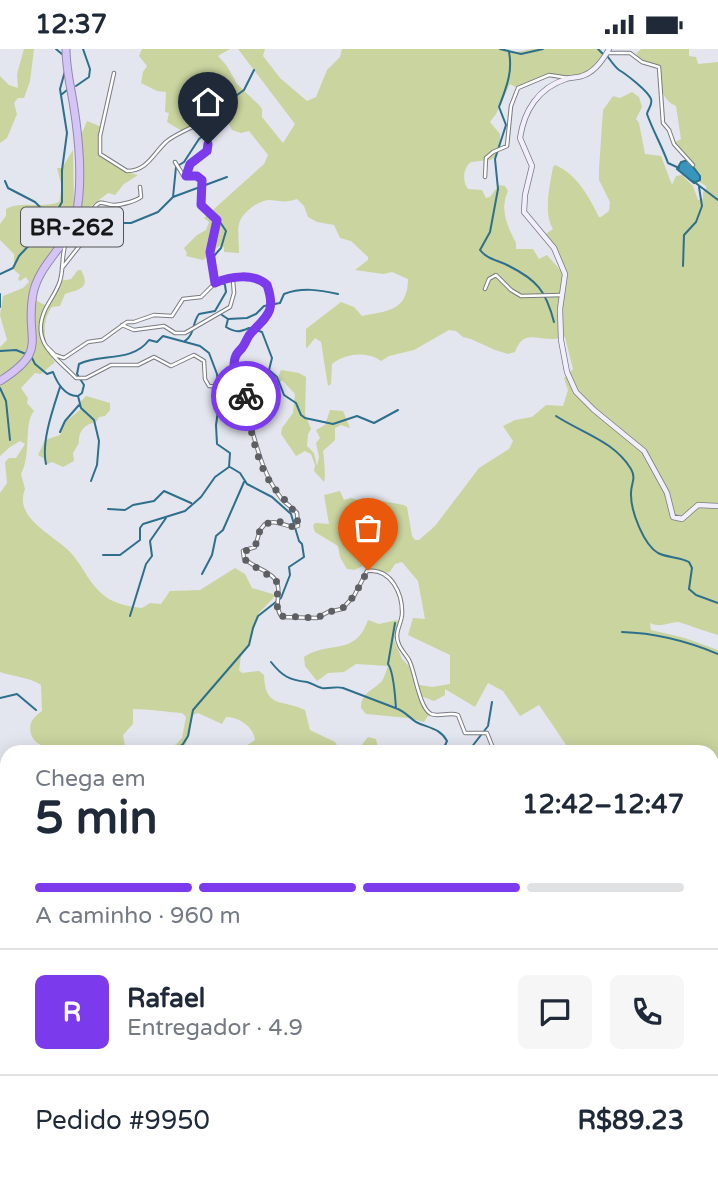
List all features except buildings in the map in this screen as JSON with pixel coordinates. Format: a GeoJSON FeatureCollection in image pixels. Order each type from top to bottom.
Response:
{"type":"FeatureCollection","features":[{"type":"Feature","properties":{"kind":"highway","name":"BR-262"},"geometry":{"type":"LineString","coordinates":[[0,381],[24,364],[32,351],[32,305],[37,281],[43,267],[67,236],[76,214],[77,130],[66,49]]}},
{"type":"Feature","properties":{"kind":"street"},"geometry":{"type":"LineString","coordinates":[[693,165],[674,144],[663,123],[659,68],[642,62],[630,53],[609,50],[591,72],[553,85],[532,101],[520,138],[532,166],[524,212],[548,239],[562,266],[565,277],[562,295],[562,348],[567,372],[580,398],[644,451],[667,493],[673,517],[682,519],[698,505],[718,506]]}},
{"type":"Feature","properties":{"kind":"street"},"geometry":{"type":"LineString","coordinates":[[114,73],[100,136],[100,154],[131,171],[149,163],[170,139],[197,124],[204,125],[208,132],[207,150],[190,164],[186,176]]}},
{"type":"Feature","properties":{"kind":"street"},"geometry":{"type":"LineString","coordinates":[[485,177],[486,158],[507,146],[511,106],[518,88],[549,75],[569,78]]}},
{"type":"Feature","properties":{"kind":"street"},"geometry":{"type":"LineString","coordinates":[[176,162],[181,175],[197,176],[202,180],[201,205],[217,220],[210,252],[215,283]]}},
{"type":"Feature","properties":{"kind":"street"},"geometry":{"type":"LineString","coordinates":[[62,268],[96,225],[94,208],[97,204],[102,202],[116,205],[139,200],[140,187]]}},
{"type":"Feature","properties":{"kind":"street"},"geometry":{"type":"LineString","coordinates":[[67,236],[60,283],[41,321],[40,329],[52,357],[78,379],[86,378],[111,365],[136,365],[154,357],[171,366],[194,355],[204,361],[205,379],[209,386],[246,388]]}},
{"type":"Feature","properties":{"kind":"street"},"geometry":{"type":"LineString","coordinates":[[485,289],[489,279],[496,275],[521,296],[562,295]]}},
{"type":"Feature","properties":{"kind":"street"},"geometry":{"type":"LineString","coordinates":[[46,346],[58,357],[64,358],[88,342],[102,340],[122,325],[147,316],[172,316],[183,299],[201,297],[215,283],[252,277],[267,285],[271,299],[270,314],[237,352],[234,367],[244,376],[244,403],[260,461],[279,496],[295,510],[298,526],[296,528],[278,521],[265,524],[260,530],[255,547],[243,552],[246,561],[276,580],[280,616],[317,618],[340,610],[354,596],[367,571],[384,575],[394,583],[400,596],[402,617],[397,637],[401,650],[410,661],[414,680],[428,711],[434,715],[458,715],[465,733],[487,733],[492,745]]}},
{"type":"Feature","properties":{"kind":"street"},"geometry":{"type":"LineString","coordinates":[[122,325],[134,330],[164,326],[177,333],[188,332],[230,307],[234,293],[233,279]]}},
{"type":"Feature","properties":{"kind":"green space"},"geometry":{"type":"Polygon","coordinates":[[[24,49],[34,49],[30,81],[24,98],[18,98],[14,103],[17,114],[7,138],[0,143],[0,76],[9,85],[18,88],[17,74],[24,49]]]}},
{"type":"Feature","properties":{"kind":"green space"},"geometry":{"type":"Polygon","coordinates":[[[142,49],[230,49],[218,56],[237,84],[262,109],[262,117],[283,143],[295,124],[238,49],[265,49],[263,56],[280,78],[307,101],[316,97],[327,70],[340,57],[342,49],[503,49],[516,52],[533,49],[599,49],[605,55],[580,79],[549,76],[519,89],[510,84],[490,122],[500,134],[500,148],[490,160],[471,162],[464,175],[468,189],[482,190],[486,198],[490,197],[499,185],[505,186],[508,191],[504,212],[516,249],[533,249],[539,259],[547,255],[561,271],[555,253],[543,236],[553,229],[548,207],[553,167],[555,165],[563,169],[576,180],[599,217],[609,211],[610,202],[599,180],[599,169],[603,110],[613,96],[620,98],[632,92],[639,97],[642,107],[636,119],[645,154],[661,156],[672,185],[676,176],[682,175],[693,186],[698,200],[703,199],[706,186],[698,181],[694,165],[675,142],[681,139],[676,106],[664,95],[661,68],[636,54],[641,49],[689,49],[689,56],[696,57],[698,64],[718,62],[718,635],[678,622],[660,625],[650,623],[651,630],[718,650],[718,745],[566,745],[539,705],[520,716],[503,691],[488,683],[475,707],[445,689],[445,695],[434,701],[421,696],[430,713],[424,722],[366,714],[361,703],[382,681],[388,666],[356,664],[344,672],[328,673],[317,681],[305,666],[304,657],[356,639],[363,632],[368,620],[379,624],[397,620],[399,625],[394,640],[402,659],[409,666],[415,684],[432,687],[450,684],[450,655],[408,635],[413,618],[425,619],[418,581],[402,562],[395,564],[390,572],[380,574],[366,570],[363,566],[354,570],[347,569],[340,557],[338,546],[315,532],[313,526],[315,523],[329,524],[324,495],[340,491],[344,500],[370,499],[404,505],[407,507],[412,536],[419,540],[435,526],[479,468],[509,449],[513,441],[503,426],[515,420],[532,417],[546,405],[563,406],[568,390],[564,378],[573,369],[565,337],[526,338],[515,352],[508,354],[449,330],[414,350],[389,356],[381,361],[363,355],[343,357],[332,364],[331,384],[328,386],[321,342],[315,338],[307,348],[306,329],[341,302],[354,307],[362,316],[388,311],[404,298],[408,279],[392,272],[383,274],[355,270],[368,260],[368,257],[351,241],[340,238],[334,225],[317,222],[308,217],[304,206],[297,199],[264,201],[248,210],[240,220],[239,253],[224,252],[224,247],[220,246],[209,252],[203,260],[186,256],[184,248],[206,230],[209,222],[204,218],[264,164],[268,155],[249,131],[241,133],[232,130],[211,104],[193,114],[196,123],[182,131],[167,122],[169,113],[165,112],[166,92],[157,91],[141,83],[147,66],[139,56],[142,49]]]}},
{"type":"Feature","properties":{"kind":"green space"},"geometry":{"type":"Polygon","coordinates":[[[87,121],[104,128],[101,135],[101,154],[127,172],[138,175],[124,184],[115,195],[108,193],[79,215],[78,143],[87,121]]]}},
{"type":"Feature","properties":{"kind":"green space"},"geometry":{"type":"Polygon","coordinates":[[[73,150],[74,204],[69,228],[36,278],[29,344],[23,361],[0,379],[0,347],[7,340],[0,315],[3,296],[23,288],[29,282],[26,277],[20,281],[18,279],[20,275],[14,270],[14,254],[0,240],[0,224],[6,216],[6,209],[12,206],[59,202],[62,187],[57,168],[62,168],[73,150]]]}},
{"type":"Feature","properties":{"kind":"green space"},"geometry":{"type":"Polygon","coordinates":[[[81,270],[85,281],[79,289],[65,294],[60,306],[52,307],[46,320],[46,342],[55,362],[41,374],[35,373],[21,388],[28,398],[27,403],[34,411],[29,424],[26,457],[21,474],[25,489],[23,500],[30,518],[72,554],[100,593],[118,603],[142,608],[150,603],[161,604],[170,591],[200,590],[235,568],[245,574],[252,588],[276,595],[258,614],[249,644],[241,656],[239,670],[242,673],[259,671],[264,675],[265,686],[271,698],[305,710],[310,730],[337,745],[248,745],[255,740],[245,724],[226,717],[222,724],[198,713],[192,715],[190,734],[185,745],[175,745],[182,738],[186,717],[182,713],[146,709],[133,709],[133,724],[123,735],[125,745],[42,745],[36,742],[31,734],[32,720],[42,711],[41,685],[0,672],[0,493],[7,483],[5,462],[9,458],[16,458],[25,444],[20,441],[0,456],[0,385],[29,359],[34,340],[35,300],[47,306],[61,281],[71,279],[81,270]]]}},
{"type":"Feature","properties":{"kind":"green space"},"geometry":{"type":"Polygon","coordinates":[[[281,370],[306,377],[305,414],[311,429],[307,446],[314,453],[317,466],[319,457],[316,443],[320,438],[316,430],[325,425],[330,410],[343,411],[350,428],[341,425],[335,428],[335,440],[323,451],[324,482],[314,471],[311,454],[305,451],[296,456],[281,434],[282,428],[293,413],[295,394],[282,380],[276,383],[281,370]]]}},
{"type":"Feature","properties":{"kind":"green space"},"geometry":{"type":"Polygon","coordinates":[[[86,396],[110,403],[110,410],[83,429],[73,453],[74,461],[63,467],[52,462],[45,465],[45,459],[38,455],[45,440],[60,435],[63,424],[81,409],[79,403],[86,396]]]}},
{"type":"Feature","properties":{"kind":"green space"},"geometry":{"type":"Polygon","coordinates":[[[368,737],[376,739],[377,745],[362,745],[368,737]]]}},
{"type":"Feature","properties":{"kind":"water"},"geometry":{"type":"Polygon","coordinates":[[[688,160],[700,176],[700,180],[694,183],[677,169],[681,162],[688,160]]]}},
{"type":"Feature","properties":{"kind":"waterway"},"geometry":{"type":"LineString","coordinates":[[56,49],[63,55]]}},
{"type":"Feature","properties":{"kind":"waterway"},"geometry":{"type":"LineString","coordinates":[[76,86],[89,77],[90,69],[83,49]]}},
{"type":"Feature","properties":{"kind":"waterway"},"geometry":{"type":"LineString","coordinates":[[500,49],[521,54],[543,49]]}},
{"type":"Feature","properties":{"kind":"waterway"},"geometry":{"type":"LineString","coordinates":[[598,49],[604,55]]}},
{"type":"Feature","properties":{"kind":"waterway"},"geometry":{"type":"LineString","coordinates":[[509,52],[509,73],[499,107],[506,125],[495,159],[498,189],[490,232],[480,250],[486,256],[519,271],[533,282],[544,294],[554,322]]}},
{"type":"Feature","properties":{"kind":"waterway"},"geometry":{"type":"LineString","coordinates":[[608,57],[649,96],[649,120],[668,163],[679,168]]}},
{"type":"Feature","properties":{"kind":"waterway"},"geometry":{"type":"LineString","coordinates":[[173,197],[176,167],[184,162],[199,139],[210,130],[219,108],[244,90],[254,70]]}},
{"type":"Feature","properties":{"kind":"waterway"},"geometry":{"type":"LineString","coordinates":[[0,274],[13,268],[19,256],[50,223],[62,202],[62,170],[67,133],[60,89],[65,71]]}},
{"type":"Feature","properties":{"kind":"waterway"},"geometry":{"type":"LineString","coordinates":[[61,95],[67,90]]}},
{"type":"Feature","properties":{"kind":"waterway"},"geometry":{"type":"LineString","coordinates":[[81,219],[103,223],[131,223],[158,212],[173,197],[227,177]]}},
{"type":"Feature","properties":{"kind":"waterway"},"geometry":{"type":"LineString","coordinates":[[5,181],[8,188],[35,202],[50,217]]}},
{"type":"Feature","properties":{"kind":"waterway"},"geometry":{"type":"LineString","coordinates":[[693,181],[718,200]]}},
{"type":"Feature","properties":{"kind":"waterway"},"geometry":{"type":"LineString","coordinates":[[683,266],[684,235],[696,222],[702,206],[699,187]]}},
{"type":"Feature","properties":{"kind":"waterway"},"geometry":{"type":"LineString","coordinates":[[52,219],[65,225]]}},
{"type":"Feature","properties":{"kind":"waterway"},"geometry":{"type":"LineString","coordinates":[[185,341],[199,314],[215,311],[226,292],[225,285],[216,276],[214,256],[221,248],[226,231],[218,219]]}},
{"type":"Feature","properties":{"kind":"waterway"},"geometry":{"type":"LineString","coordinates":[[219,313],[228,319],[247,318],[264,306],[280,303],[284,294],[298,290],[338,294]]}},
{"type":"Feature","properties":{"kind":"waterway"},"geometry":{"type":"LineString","coordinates":[[0,294],[0,307]]}},
{"type":"Feature","properties":{"kind":"waterway"},"geometry":{"type":"LineString","coordinates":[[228,319],[226,327],[233,330],[249,328],[262,332],[272,358],[269,370],[277,377],[284,395],[296,403],[305,418],[333,424],[357,416],[374,423],[398,410]]}},
{"type":"Feature","properties":{"kind":"waterway"},"geometry":{"type":"LineString","coordinates":[[91,481],[97,465],[99,441],[94,420],[81,408],[78,396],[84,385],[77,374],[79,364],[125,355],[134,352],[149,340],[157,342],[163,336],[200,346],[209,353],[217,374],[220,397],[216,425],[217,444],[230,453],[229,467],[215,477],[201,497],[185,511],[143,524],[140,528],[140,540],[120,555],[103,555]]}},
{"type":"Feature","properties":{"kind":"waterway"},"geometry":{"type":"LineString","coordinates":[[0,351],[16,350],[26,354]]}},
{"type":"Feature","properties":{"kind":"waterway"},"geometry":{"type":"LineString","coordinates":[[32,358],[47,374],[53,372],[65,391],[77,396]]}},
{"type":"Feature","properties":{"kind":"waterway"},"geometry":{"type":"LineString","coordinates":[[46,464],[46,436],[60,387]]}},
{"type":"Feature","properties":{"kind":"waterway"},"geometry":{"type":"LineString","coordinates":[[0,388],[6,401],[10,440]]}},
{"type":"Feature","properties":{"kind":"waterway"},"geometry":{"type":"LineString","coordinates":[[60,432],[65,421],[79,405]]}},
{"type":"Feature","properties":{"kind":"waterway"},"geometry":{"type":"LineString","coordinates":[[556,416],[607,444],[624,459],[633,476],[633,510],[648,543],[658,553],[689,562],[692,568],[689,589],[696,595],[718,603]]}},
{"type":"Feature","properties":{"kind":"waterway"},"geometry":{"type":"LineString","coordinates":[[182,745],[188,736],[193,710],[249,645],[258,616],[281,598],[290,575],[289,567],[304,557],[291,514],[272,497],[247,484],[240,473],[230,467]]}},
{"type":"Feature","properties":{"kind":"waterway"},"geometry":{"type":"LineString","coordinates":[[202,574],[212,555],[216,536],[223,530],[244,482]]}},
{"type":"Feature","properties":{"kind":"waterway"},"geometry":{"type":"LineString","coordinates":[[108,509],[125,510],[133,505],[154,501],[164,491],[191,503]]}},
{"type":"Feature","properties":{"kind":"waterway"},"geometry":{"type":"LineString","coordinates":[[130,616],[146,564],[152,556],[150,541],[166,518]]}},
{"type":"Feature","properties":{"kind":"waterway"},"geometry":{"type":"LineString","coordinates":[[395,623],[388,664],[393,678],[396,708]]}},
{"type":"Feature","properties":{"kind":"waterway"},"geometry":{"type":"LineString","coordinates":[[622,632],[672,639],[718,654]]}},
{"type":"Feature","properties":{"kind":"waterway"},"geometry":{"type":"LineString","coordinates":[[271,662],[282,674],[291,678],[322,688],[343,688],[401,710],[416,722],[441,733],[447,741],[445,745]]}},
{"type":"Feature","properties":{"kind":"waterway"},"geometry":{"type":"LineString","coordinates":[[0,698],[17,694],[36,710]]}},
{"type":"Feature","properties":{"kind":"waterway"},"geometry":{"type":"LineString","coordinates":[[473,745],[488,726],[492,702]]}},
{"type":"Feature","properties":{"kind":"way so far"},"geometry":{"type":"LineString","coordinates":[[246,396],[244,403],[266,475],[285,503],[295,510],[298,516],[296,528],[278,521],[265,524],[260,530],[255,547],[243,551],[246,561],[276,580],[280,616],[317,618],[346,607],[368,570]]}},
{"type":"Feature","properties":{"kind":"route"},"geometry":{"type":"LineString","coordinates":[[208,144],[207,151],[190,164],[186,176],[200,177],[204,182],[201,205],[217,220],[210,252],[215,283],[225,279],[255,278],[267,285],[271,299],[270,314],[250,335],[234,359],[235,369],[244,376],[246,396]]}}]}
